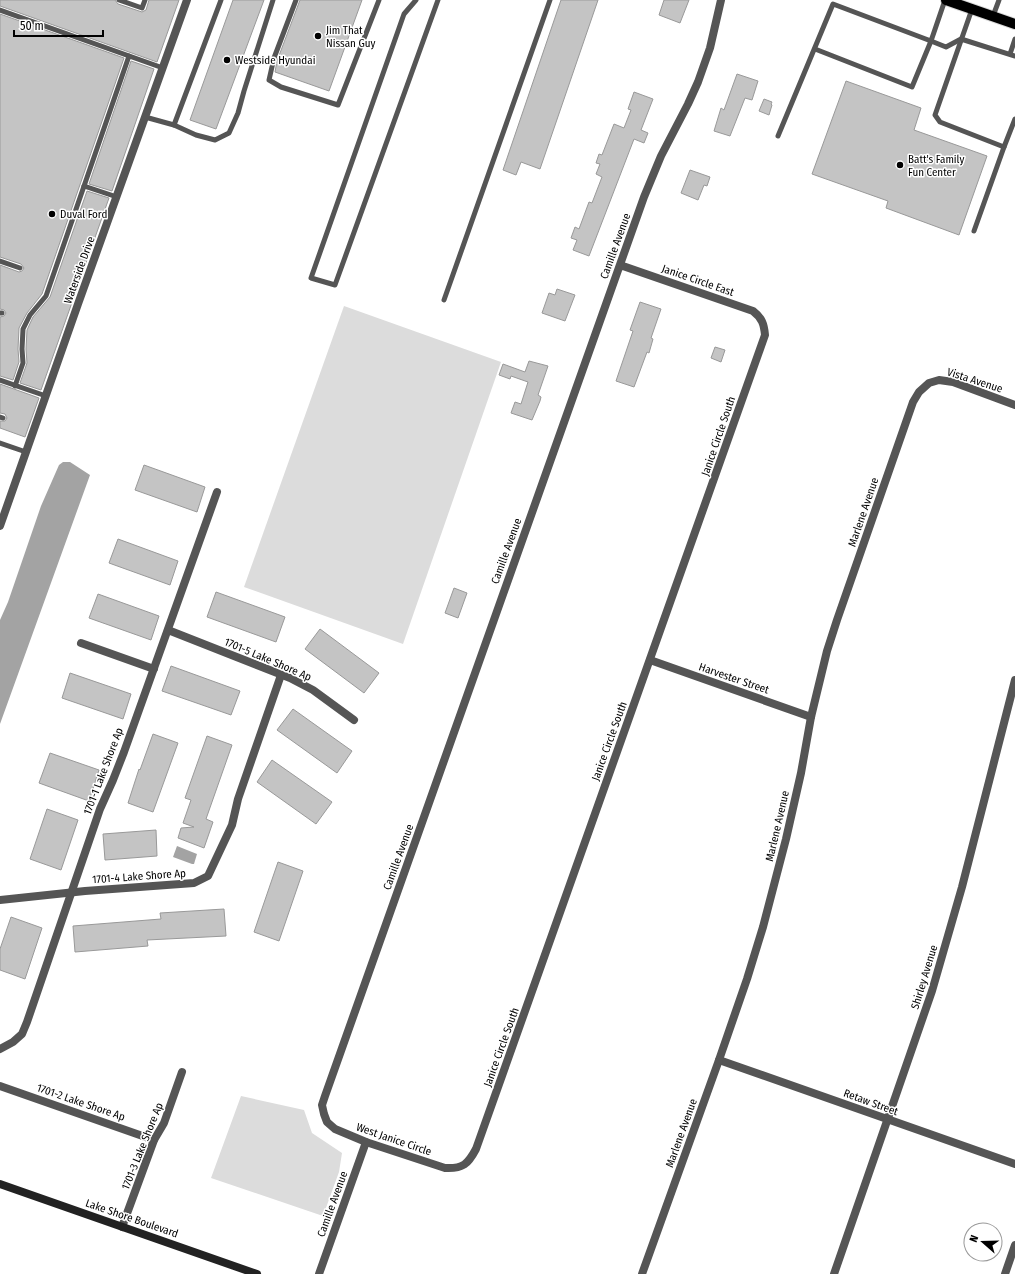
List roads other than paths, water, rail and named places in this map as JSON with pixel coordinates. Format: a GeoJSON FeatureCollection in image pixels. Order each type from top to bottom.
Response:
{"type":"FeatureCollection","features":[{"type":"Feature","properties":{"kind":"main road"},"geometry":{"type":"LineString","coordinates":[[946,0],[1015,24]]}},
{"type":"Feature","properties":{"kind":"street","name":"Waterside Drive"},"geometry":{"type":"LineString","coordinates":[[0,526],[187,0]]}},
{"type":"Feature","properties":{"kind":"street","name":"Camille Avenue"},"geometry":{"type":"LineString","coordinates":[[324,1114],[322,1105],[327,1088],[644,197],[661,156],[698,82],[710,48],[720,0]]}},
{"type":"Feature","properties":{"kind":"street","name":"Janice Circle East"},"geometry":{"type":"LineString","coordinates":[[620,265],[753,311],[760,316],[764,323]]}},
{"type":"Feature","properties":{"kind":"street","name":"Janice Circle South"},"geometry":{"type":"LineString","coordinates":[[465,1164],[471,1158],[476,1149],[650,660],[765,335],[764,323]]}},
{"type":"Feature","properties":{"kind":"street","name":"Vista Avenue"},"geometry":{"type":"LineString","coordinates":[[929,383],[939,380],[953,382],[1015,404]]}},
{"type":"Feature","properties":{"kind":"street","name":"Marlene Avenue"},"geometry":{"type":"LineString","coordinates":[[642,1274],[748,979],[764,927],[801,773],[827,652],[847,590],[913,402],[919,392],[929,383]]}},
{"type":"Feature","properties":{"kind":"street","name":"1701-1 Lake Shore Ap"},"geometry":{"type":"LineString","coordinates":[[0,1049],[13,1042],[22,1034],[28,1022],[100,809],[113,780],[154,669],[217,492]]}},
{"type":"Feature","properties":{"kind":"street","name":"1701-5 Lake Shore Ap"},"geometry":{"type":"LineString","coordinates":[[168,630],[290,678],[313,690],[354,720]]}},
{"type":"Feature","properties":{"kind":"street"},"geometry":{"type":"LineString","coordinates":[[81,643],[154,669]]}},
{"type":"Feature","properties":{"kind":"street","name":"Harvester Street"},"geometry":{"type":"LineString","coordinates":[[650,660],[812,717]]}},
{"type":"Feature","properties":{"kind":"street","name":"1701-4 Lake Shore Ap"},"geometry":{"type":"LineString","coordinates":[[0,900],[71,892],[194,883],[208,876],[232,825],[238,800],[281,675]]}},
{"type":"Feature","properties":{"kind":"street","name":"Shirley Avenue"},"geometry":{"type":"LineString","coordinates":[[834,1274],[932,991],[962,888],[1015,680]]}},
{"type":"Feature","properties":{"kind":"street","name":"Retaw Street"},"geometry":{"type":"LineString","coordinates":[[719,1060],[1015,1164]]}},
{"type":"Feature","properties":{"kind":"street","name":"1701-3 Lake Shore Ap"},"geometry":{"type":"LineString","coordinates":[[122,1227],[154,1140],[164,1123],[182,1072]]}},
{"type":"Feature","properties":{"kind":"street","name":"1701-2 Lake Shore Ap"},"geometry":{"type":"LineString","coordinates":[[0,1086],[154,1140]]}},
{"type":"Feature","properties":{"kind":"street","name":"West Janice Circle"},"geometry":{"type":"LineString","coordinates":[[324,1114],[327,1122],[335,1129],[366,1142],[445,1168],[457,1169],[465,1164]]}},
{"type":"Feature","properties":{"kind":"street","name":"Camille Avenue"},"geometry":{"type":"LineString","coordinates":[[319,1274],[366,1142]]}},
{"type":"Feature","properties":{"kind":"street","name":"Lake Shore Boulevard"},"geometry":{"type":"LineString","coordinates":[[0,1184],[257,1274]]}},
{"type":"Feature","properties":{"kind":"street"},"geometry":{"type":"LineString","coordinates":[[1005,1274],[1015,1245]]}},
{"type":"Feature","properties":{"kind":"lane"},"geometry":{"type":"LineString","coordinates":[[118,0],[142,8],[145,0]]}},
{"type":"Feature","properties":{"kind":"lane"},"geometry":{"type":"LineString","coordinates":[[174,126],[221,0]]}},
{"type":"Feature","properties":{"kind":"lane"},"geometry":{"type":"LineString","coordinates":[[145,117],[215,140],[229,133],[238,113],[273,0]]}},
{"type":"Feature","properties":{"kind":"lane"},"geometry":{"type":"LineString","coordinates":[[296,0],[274,58],[269,80],[281,87],[338,105],[379,0]]}},
{"type":"Feature","properties":{"kind":"lane"},"geometry":{"type":"LineString","coordinates":[[416,0],[404,14],[311,278],[335,285],[438,0]]}},
{"type":"Feature","properties":{"kind":"lane"},"geometry":{"type":"LineString","coordinates":[[444,300],[550,0]]}},
{"type":"Feature","properties":{"kind":"lane"},"geometry":{"type":"LineString","coordinates":[[815,49],[912,87],[946,0]]}},
{"type":"Feature","properties":{"kind":"lane"},"geometry":{"type":"LineString","coordinates":[[993,16],[999,0]]}},
{"type":"Feature","properties":{"kind":"lane"},"geometry":{"type":"LineString","coordinates":[[778,136],[833,4],[946,47],[961,39],[1012,55],[1015,39]]}},
{"type":"Feature","properties":{"kind":"lane"},"geometry":{"type":"LineString","coordinates":[[972,9],[935,115],[940,122],[1004,147]]}},
{"type":"Feature","properties":{"kind":"lane"},"geometry":{"type":"LineString","coordinates":[[0,10],[163,68]]}},
{"type":"Feature","properties":{"kind":"lane"},"geometry":{"type":"LineString","coordinates":[[15,386],[23,363],[23,330],[30,315],[46,296],[129,56]]}},
{"type":"Feature","properties":{"kind":"lane"},"geometry":{"type":"LineString","coordinates":[[974,231],[1015,119]]}},
{"type":"Feature","properties":{"kind":"lane"},"geometry":{"type":"LineString","coordinates":[[84,186],[117,197]]}},
{"type":"Feature","properties":{"kind":"lane"},"geometry":{"type":"LineString","coordinates":[[0,261],[20,268]]}},
{"type":"Feature","properties":{"kind":"lane"},"geometry":{"type":"LineString","coordinates":[[0,380],[46,396]]}},
{"type":"Feature","properties":{"kind":"lane"},"geometry":{"type":"LineString","coordinates":[[0,443],[26,452]]}},
{"type":"Feature","properties":{"kind":"place","name":"Jim That Nissan Guy"},"geometry":{"type":"Point","coordinates":[318,36]}},
{"type":"Feature","properties":{"kind":"place","name":"Westside Hyundai"},"geometry":{"type":"Point","coordinates":[227,60]}},
{"type":"Feature","properties":{"kind":"place","name":"Batt's Family Fun Center"},"geometry":{"type":"Point","coordinates":[900,165]}},
{"type":"Feature","properties":{"kind":"place","name":"Duval Ford"},"geometry":{"type":"Point","coordinates":[52,214]}}]}
